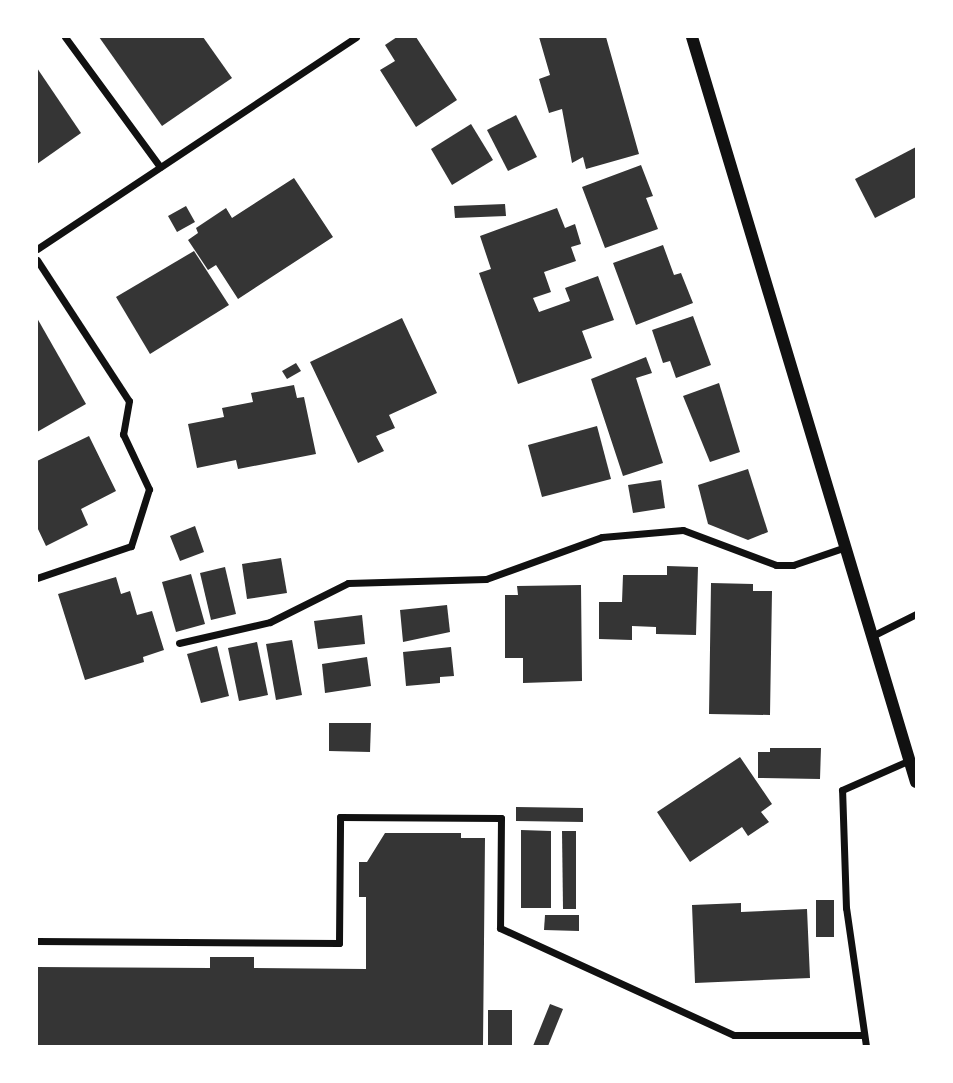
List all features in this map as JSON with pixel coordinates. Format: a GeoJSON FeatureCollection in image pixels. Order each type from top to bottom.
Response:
{"type":"FeatureCollection","features":[{"type":"Feature","properties":{"kind":"street"},"geometry":{"type":"LineString","coordinates":[[65,37],[160,167]]}},
{"type":"Feature","properties":{"kind":"street"},"geometry":{"type":"LineString","coordinates":[[37,249],[356,37]]}},
{"type":"Feature","properties":{"kind":"street"},"geometry":{"type":"LineString","coordinates":[[692,37],[843,548],[916,782]]}},
{"type":"Feature","properties":{"kind":"street"},"geometry":{"type":"LineString","coordinates":[[37,260],[129,401],[123,434],[149,489],[131,546],[37,578]]}},
{"type":"Feature","properties":{"kind":"street"},"geometry":{"type":"LineString","coordinates":[[179,643],[270,622],[348,583],[486,579],[602,537],[683,530],[776,565],[793,565],[843,548]]}},
{"type":"Feature","properties":{"kind":"street"},"geometry":{"type":"LineString","coordinates":[[871,636],[916,614]]}},
{"type":"Feature","properties":{"kind":"street"},"geometry":{"type":"LineString","coordinates":[[866,1046],[846,908],[842,790],[909,760]]}},
{"type":"Feature","properties":{"kind":"street"},"geometry":{"type":"LineString","coordinates":[[37,941],[339,943],[340,817],[501,818],[500,928],[734,1035],[863,1035]]}},
{"type":"Feature","properties":{"kind":"building"},"geometry":{"type":"Polygon","coordinates":[[[99,37],[203,37],[232,78],[162,126],[99,37]]]}},
{"type":"Feature","properties":{"kind":"building"},"geometry":{"type":"Polygon","coordinates":[[[397,37],[416,37],[457,100],[416,127],[380,70],[395,61],[385,45],[397,37]]]}},
{"type":"Feature","properties":{"kind":"building"},"geometry":{"type":"Polygon","coordinates":[[[539,37],[606,37],[639,154],[586,169],[583,157],[572,163],[562,109],[549,113],[539,79],[550,75],[539,37]]]}},
{"type":"Feature","properties":{"kind":"building"},"geometry":{"type":"Polygon","coordinates":[[[37,68],[81,133],[37,164],[37,68]]]}},
{"type":"Feature","properties":{"kind":"building"},"geometry":{"type":"Polygon","coordinates":[[[516,115],[537,157],[508,171],[487,130],[516,115]]]}},
{"type":"Feature","properties":{"kind":"building"},"geometry":{"type":"Polygon","coordinates":[[[471,124],[493,160],[452,185],[431,149],[471,124]]]}},
{"type":"Feature","properties":{"kind":"building"},"geometry":{"type":"Polygon","coordinates":[[[916,147],[916,197],[875,218],[855,179],[916,147]]]}},
{"type":"Feature","properties":{"kind":"building"},"geometry":{"type":"Polygon","coordinates":[[[641,165],[653,196],[646,198],[658,229],[605,248],[582,187],[641,165]]]}},
{"type":"Feature","properties":{"kind":"building"},"geometry":{"type":"Polygon","coordinates":[[[294,178],[333,237],[238,299],[216,265],[208,270],[188,240],[198,233],[196,228],[226,208],[232,218],[294,178]]]}},
{"type":"Feature","properties":{"kind":"building"},"geometry":{"type":"Polygon","coordinates":[[[505,204],[506,216],[455,218],[454,206],[505,204]]]}},
{"type":"Feature","properties":{"kind":"building"},"geometry":{"type":"Polygon","coordinates":[[[186,206],[195,222],[177,232],[168,216],[186,206]]]}},
{"type":"Feature","properties":{"kind":"building"},"geometry":{"type":"Polygon","coordinates":[[[557,208],[565,228],[575,224],[581,244],[571,247],[576,261],[544,272],[551,292],[533,298],[539,312],[570,301],[565,288],[598,276],[614,320],[582,331],[592,358],[518,384],[479,273],[491,269],[480,236],[557,208]]]}},
{"type":"Feature","properties":{"kind":"building"},"geometry":{"type":"Polygon","coordinates":[[[663,245],[674,275],[681,273],[693,303],[636,325],[613,263],[663,245]]]}},
{"type":"Feature","properties":{"kind":"building"},"geometry":{"type":"Polygon","coordinates":[[[194,251],[229,305],[150,354],[116,297],[194,251]]]}},
{"type":"Feature","properties":{"kind":"building"},"geometry":{"type":"Polygon","coordinates":[[[693,316],[711,365],[676,378],[670,361],[663,363],[652,330],[693,316]]]}},
{"type":"Feature","properties":{"kind":"building"},"geometry":{"type":"Polygon","coordinates":[[[37,318],[86,404],[37,432],[37,318]]]}},
{"type":"Feature","properties":{"kind":"building"},"geometry":{"type":"Polygon","coordinates":[[[402,318],[437,393],[389,415],[395,428],[376,436],[384,451],[358,463],[310,362],[402,318]]]}},
{"type":"Feature","properties":{"kind":"building"},"geometry":{"type":"Polygon","coordinates":[[[646,357],[652,373],[636,378],[663,463],[623,476],[591,379],[646,357]]]}},
{"type":"Feature","properties":{"kind":"building"},"geometry":{"type":"Polygon","coordinates":[[[296,363],[301,371],[287,379],[282,371],[296,363]]]}},
{"type":"Feature","properties":{"kind":"building"},"geometry":{"type":"Polygon","coordinates":[[[719,383],[740,452],[710,462],[683,396],[719,383]]]}},
{"type":"Feature","properties":{"kind":"building"},"geometry":{"type":"Polygon","coordinates":[[[294,385],[297,398],[304,397],[316,454],[238,469],[236,460],[197,468],[188,424],[224,417],[222,408],[253,402],[251,393],[294,385]]]}},
{"type":"Feature","properties":{"kind":"building"},"geometry":{"type":"Polygon","coordinates":[[[597,426],[611,479],[542,497],[528,445],[597,426]]]}},
{"type":"Feature","properties":{"kind":"building"},"geometry":{"type":"Polygon","coordinates":[[[89,436],[116,491],[81,509],[88,525],[46,546],[37,527],[37,461],[89,436]]]}},
{"type":"Feature","properties":{"kind":"building"},"geometry":{"type":"Polygon","coordinates":[[[748,469],[768,532],[748,540],[708,524],[698,485],[748,469]]]}},
{"type":"Feature","properties":{"kind":"building"},"geometry":{"type":"Polygon","coordinates":[[[661,480],[665,508],[633,513],[628,485],[661,480]]]}},
{"type":"Feature","properties":{"kind":"building"},"geometry":{"type":"Polygon","coordinates":[[[195,526],[204,552],[180,561],[170,536],[195,526]]]}},
{"type":"Feature","properties":{"kind":"building"},"geometry":{"type":"Polygon","coordinates":[[[281,558],[287,593],[247,599],[242,564],[281,558]]]}},
{"type":"Feature","properties":{"kind":"building"},"geometry":{"type":"Polygon","coordinates":[[[667,566],[698,567],[696,635],[656,634],[656,627],[632,626],[632,640],[599,639],[599,602],[622,602],[623,575],[667,575],[667,566]]]}},
{"type":"Feature","properties":{"kind":"building"},"geometry":{"type":"Polygon","coordinates":[[[225,567],[236,614],[211,620],[200,573],[225,567]]]}},
{"type":"Feature","properties":{"kind":"building"},"geometry":{"type":"Polygon","coordinates":[[[191,574],[205,624],[176,632],[162,582],[191,574]]]}},
{"type":"Feature","properties":{"kind":"building"},"geometry":{"type":"Polygon","coordinates":[[[116,577],[121,594],[130,591],[137,615],[152,611],[164,650],[143,657],[144,662],[85,680],[58,594],[116,577]]]}},
{"type":"Feature","properties":{"kind":"building"},"geometry":{"type":"Polygon","coordinates":[[[711,583],[753,584],[753,591],[772,591],[770,715],[709,714],[711,583]]]}},
{"type":"Feature","properties":{"kind":"building"},"geometry":{"type":"Polygon","coordinates":[[[581,585],[582,681],[523,683],[523,658],[505,658],[505,595],[518,595],[517,586],[581,585]]]}},
{"type":"Feature","properties":{"kind":"building"},"geometry":{"type":"Polygon","coordinates":[[[447,605],[450,632],[403,642],[400,610],[447,605]]]}},
{"type":"Feature","properties":{"kind":"building"},"geometry":{"type":"Polygon","coordinates":[[[362,615],[365,644],[318,649],[314,621],[362,615]]]}},
{"type":"Feature","properties":{"kind":"building"},"geometry":{"type":"Polygon","coordinates":[[[292,640],[302,695],[276,700],[266,644],[292,640]]]}},
{"type":"Feature","properties":{"kind":"building"},"geometry":{"type":"Polygon","coordinates":[[[257,642],[268,695],[239,701],[228,648],[257,642]]]}},
{"type":"Feature","properties":{"kind":"building"},"geometry":{"type":"Polygon","coordinates":[[[217,646],[229,696],[201,703],[187,654],[217,646]]]}},
{"type":"Feature","properties":{"kind":"building"},"geometry":{"type":"Polygon","coordinates":[[[451,647],[454,676],[440,677],[440,683],[406,686],[403,652],[451,647]]]}},
{"type":"Feature","properties":{"kind":"building"},"geometry":{"type":"Polygon","coordinates":[[[367,657],[371,686],[325,693],[322,664],[367,657]]]}},
{"type":"Feature","properties":{"kind":"building"},"geometry":{"type":"Polygon","coordinates":[[[329,723],[371,723],[370,752],[329,751],[329,723]]]}},
{"type":"Feature","properties":{"kind":"building"},"geometry":{"type":"Polygon","coordinates":[[[770,748],[821,748],[820,779],[758,778],[758,752],[770,752],[770,748]]]}},
{"type":"Feature","properties":{"kind":"building"},"geometry":{"type":"Polygon","coordinates":[[[740,757],[772,804],[761,812],[769,822],[748,836],[742,827],[690,862],[657,812],[740,757]]]}},
{"type":"Feature","properties":{"kind":"building"},"geometry":{"type":"Polygon","coordinates":[[[516,807],[583,808],[583,822],[516,821],[516,807]]]}},
{"type":"Feature","properties":{"kind":"building"},"geometry":{"type":"Polygon","coordinates":[[[521,830],[551,831],[551,908],[521,908],[521,830]]]}},
{"type":"Feature","properties":{"kind":"building"},"geometry":{"type":"Polygon","coordinates":[[[562,831],[576,831],[576,909],[563,909],[562,831]]]}},
{"type":"Feature","properties":{"kind":"building"},"geometry":{"type":"Polygon","coordinates":[[[385,833],[461,833],[461,838],[485,838],[483,1046],[37,1046],[37,967],[210,968],[210,957],[254,957],[254,968],[366,969],[366,897],[359,897],[359,862],[367,862],[385,833]]]}},
{"type":"Feature","properties":{"kind":"building"},"geometry":{"type":"Polygon","coordinates":[[[816,900],[834,900],[834,937],[816,937],[816,900]]]}},
{"type":"Feature","properties":{"kind":"building"},"geometry":{"type":"Polygon","coordinates":[[[741,903],[741,912],[807,909],[810,978],[695,983],[692,905],[741,903]]]}},
{"type":"Feature","properties":{"kind":"building"},"geometry":{"type":"Polygon","coordinates":[[[545,915],[579,915],[579,931],[544,930],[545,915]]]}},
{"type":"Feature","properties":{"kind":"building"},"geometry":{"type":"Polygon","coordinates":[[[550,1004],[563,1009],[548,1046],[533,1046],[550,1004]]]}},
{"type":"Feature","properties":{"kind":"building"},"geometry":{"type":"Polygon","coordinates":[[[488,1010],[512,1010],[512,1046],[488,1046],[488,1010]]]}}]}
